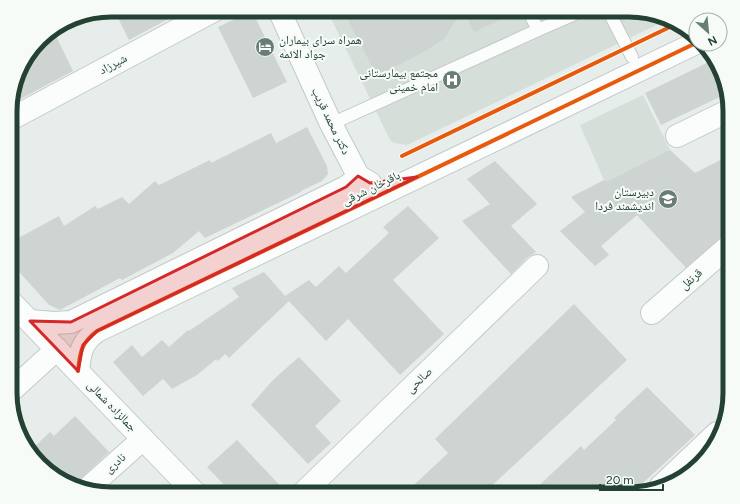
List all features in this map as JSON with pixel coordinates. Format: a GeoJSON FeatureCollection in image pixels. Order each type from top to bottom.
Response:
{"type":"FeatureCollection","features":[{"type":"Feature","properties":{"kind":"street","name":"شیرزاد"},"geometry":{"type":"LineString","coordinates":[[17,115],[202,17]]}},
{"type":"Feature","properties":{"kind":"street","name":"دکتر محمد قریب"},"geometry":{"type":"LineString","coordinates":[[282,17],[331,124],[358,176]]}},
{"type":"Feature","properties":{"kind":"street","name":"باقرخان شرقی"},"geometry":{"type":"LineString","coordinates":[[78,372],[80,352],[83,345],[89,337],[97,331],[688,48]]}},
{"type":"Feature","properties":{"kind":"street"},"geometry":{"type":"LineString","coordinates":[[677,136],[723,113]]}},
{"type":"Feature","properties":{"kind":"street"},"geometry":{"type":"LineString","coordinates":[[30,321],[54,323],[70,322],[346,187],[356,180],[358,176],[364,180],[377,184],[416,177]]}},
{"type":"Feature","properties":{"kind":"street","name":"قرنفل"},"geometry":{"type":"LineString","coordinates":[[652,313],[723,251]]}},
{"type":"Feature","properties":{"kind":"street","name":"صالحی"},"geometry":{"type":"LineString","coordinates":[[309,487],[537,266]]}},
{"type":"Feature","properties":{"kind":"street","name":"جمالزاده شمالی"},"geometry":{"type":"LineString","coordinates":[[17,308],[189,487]]}},
{"type":"Feature","properties":{"kind":"street"},"geometry":{"type":"LineString","coordinates":[[17,385],[57,349]]}},
{"type":"Feature","properties":{"kind":"street","name":"نادری"},"geometry":{"type":"LineString","coordinates":[[92,485],[143,439]]}},
{"type":"Feature","properties":{"kind":"street"},"geometry":{"type":"LineString","coordinates":[[670,477],[710,439]]}},
{"type":"Feature","properties":{"kind":"lane"},"geometry":{"type":"LineString","coordinates":[[532,17],[538,30]]}},
{"type":"Feature","properties":{"kind":"lane"},"geometry":{"type":"LineString","coordinates":[[331,124],[568,17]]}},
{"type":"Feature","properties":{"kind":"lane"},"geometry":{"type":"LineString","coordinates":[[612,17],[632,57]]}},
{"type":"Feature","properties":{"kind":"highlighted area"},"geometry":{"type":"Polygon","coordinates":[[[358,176],[370,183],[417,177],[97,331],[83,345],[78,371],[30,321],[71,322],[346,187],[358,176]]]}},
{"type":"Feature","properties":{"kind":"shaded area","name":"مجتمع بیمارستانی امام خمینی"},"geometry":{"type":"Polygon","coordinates":[[[330,17],[635,17],[661,23],[407,145],[394,143],[390,140],[330,17]]]}},
{"type":"Feature","properties":{"kind":"shaded area","name":"دبیرستان اندیشمند فردا"},"geometry":{"type":"Polygon","coordinates":[[[643,95],[670,150],[723,210],[723,236],[686,268],[604,180],[580,125],[643,95]]]}},
{"type":"Feature","properties":{"kind":"building"},"geometry":{"type":"Polygon","coordinates":[[[118,17],[172,17],[129,40],[118,17]]]}},
{"type":"Feature","properties":{"kind":"building"},"geometry":{"type":"Polygon","coordinates":[[[239,17],[255,17],[287,82],[253,98],[218,27],[239,17]]]}},
{"type":"Feature","properties":{"kind":"building"},"geometry":{"type":"Polygon","coordinates":[[[347,17],[458,17],[444,39],[422,53],[377,76],[347,17]]]}},
{"type":"Feature","properties":{"kind":"building"},"geometry":{"type":"Polygon","coordinates":[[[466,17],[506,17],[474,32],[466,17]]]}},
{"type":"Feature","properties":{"kind":"building"},"geometry":{"type":"Polygon","coordinates":[[[56,35],[73,71],[18,100],[24,75],[30,64],[40,49],[56,35]]]}},
{"type":"Feature","properties":{"kind":"building"},"geometry":{"type":"Polygon","coordinates":[[[709,62],[716,75],[722,96],[661,125],[645,93],[709,62]]]}},
{"type":"Feature","properties":{"kind":"building"},"geometry":{"type":"Polygon","coordinates":[[[307,127],[327,166],[328,174],[322,181],[301,192],[205,238],[199,231],[173,253],[122,280],[120,278],[60,310],[49,305],[17,270],[17,239],[59,216],[64,226],[95,206],[98,209],[122,197],[129,204],[155,181],[159,185],[210,160],[211,163],[271,133],[276,143],[307,127]]]}},
{"type":"Feature","properties":{"kind":"building","name":"دبیرستان اندیشمند فردا"},"geometry":{"type":"Polygon","coordinates":[[[670,150],[695,173],[723,159],[723,236],[686,267],[637,215],[601,246],[609,255],[595,266],[560,231],[585,212],[571,197],[604,180],[607,182],[670,150]]]}},
{"type":"Feature","properties":{"kind":"building"},"geometry":{"type":"Polygon","coordinates":[[[495,161],[537,204],[511,226],[536,252],[528,257],[511,274],[462,221],[490,204],[467,179],[495,161]]]}},
{"type":"Feature","properties":{"kind":"building"},"geometry":{"type":"Polygon","coordinates":[[[408,206],[439,238],[393,280],[444,334],[400,375],[348,319],[326,341],[289,301],[229,358],[225,354],[218,361],[216,359],[197,375],[172,389],[163,379],[143,396],[113,362],[132,345],[142,357],[162,340],[169,347],[188,330],[189,331],[239,297],[232,288],[264,272],[285,296],[309,280],[316,287],[339,266],[346,273],[389,233],[383,227],[408,206]]]}},
{"type":"Feature","properties":{"kind":"building"},"geometry":{"type":"Polygon","coordinates":[[[574,304],[627,360],[490,487],[414,487],[413,486],[448,453],[435,439],[574,304]]]}},
{"type":"Feature","properties":{"kind":"building"},"geometry":{"type":"Polygon","coordinates":[[[299,357],[341,401],[315,426],[331,443],[308,464],[251,405],[274,379],[299,357]]]}},
{"type":"Feature","properties":{"kind":"building"},"geometry":{"type":"Polygon","coordinates":[[[647,387],[695,435],[639,486],[537,487],[581,446],[584,450],[616,420],[614,418],[647,387]]]}},
{"type":"Feature","properties":{"kind":"building"},"geometry":{"type":"Polygon","coordinates":[[[75,416],[109,452],[78,481],[54,468],[40,455],[34,447],[50,432],[54,436],[75,416]]]}},
{"type":"Feature","properties":{"kind":"building"},"geometry":{"type":"Polygon","coordinates":[[[237,440],[281,487],[226,487],[207,467],[237,440]]]}},
{"type":"Feature","properties":{"kind":"cycle path"},"geometry":{"type":"LineString","coordinates":[[402,156],[670,27]]}},
{"type":"Feature","properties":{"kind":"cycle path"},"geometry":{"type":"LineString","coordinates":[[78,371],[82,348],[97,331],[688,47]]}},
{"type":"Feature","properties":{"kind":"place","name":"همراه سرای بیماران جواد الائمه"},"geometry":{"type":"Point","coordinates":[265,47]}},
{"type":"Feature","properties":{"kind":"place","name":"مجتمع بیمارستانی امام خمینی"},"geometry":{"type":"Point","coordinates":[452,80]}},
{"type":"Feature","properties":{"kind":"place","name":"دبیرستان اندیشمند فردا"},"geometry":{"type":"Point","coordinates":[668,199]}}]}
